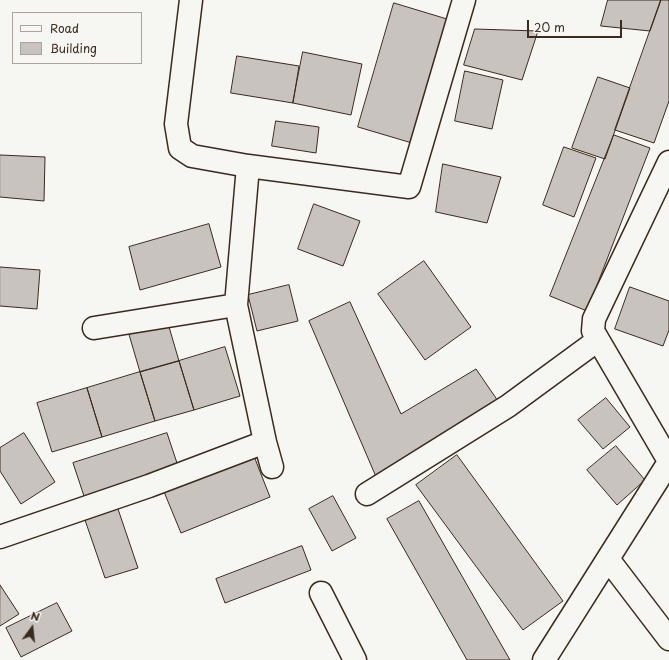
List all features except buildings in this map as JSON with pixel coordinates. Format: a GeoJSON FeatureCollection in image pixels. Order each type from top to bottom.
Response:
{"type":"FeatureCollection","features":[{"type":"Feature","properties":{"kind":"street"},"geometry":{"type":"LineString","coordinates":[[191,0],[176,124],[180,148],[192,156],[248,166],[409,187],[464,0]]}},
{"type":"Feature","properties":{"kind":"street"},"geometry":{"type":"LineString","coordinates":[[544,660],[669,462],[593,331],[594,319],[669,162]]}},
{"type":"Feature","properties":{"kind":"street"},"geometry":{"type":"LineString","coordinates":[[248,166],[236,305],[265,442],[272,467]]}},
{"type":"Feature","properties":{"kind":"street"},"geometry":{"type":"LineString","coordinates":[[94,328],[236,305]]}},
{"type":"Feature","properties":{"kind":"street"},"geometry":{"type":"LineString","coordinates":[[367,494],[508,406],[598,340]]}},
{"type":"Feature","properties":{"kind":"street"},"geometry":{"type":"LineString","coordinates":[[0,537],[149,486],[265,442]]}},
{"type":"Feature","properties":{"kind":"street"},"geometry":{"type":"LineString","coordinates":[[608,559],[669,639]]}},
{"type":"Feature","properties":{"kind":"street"},"geometry":{"type":"LineString","coordinates":[[320,593],[355,660]]}}]}
